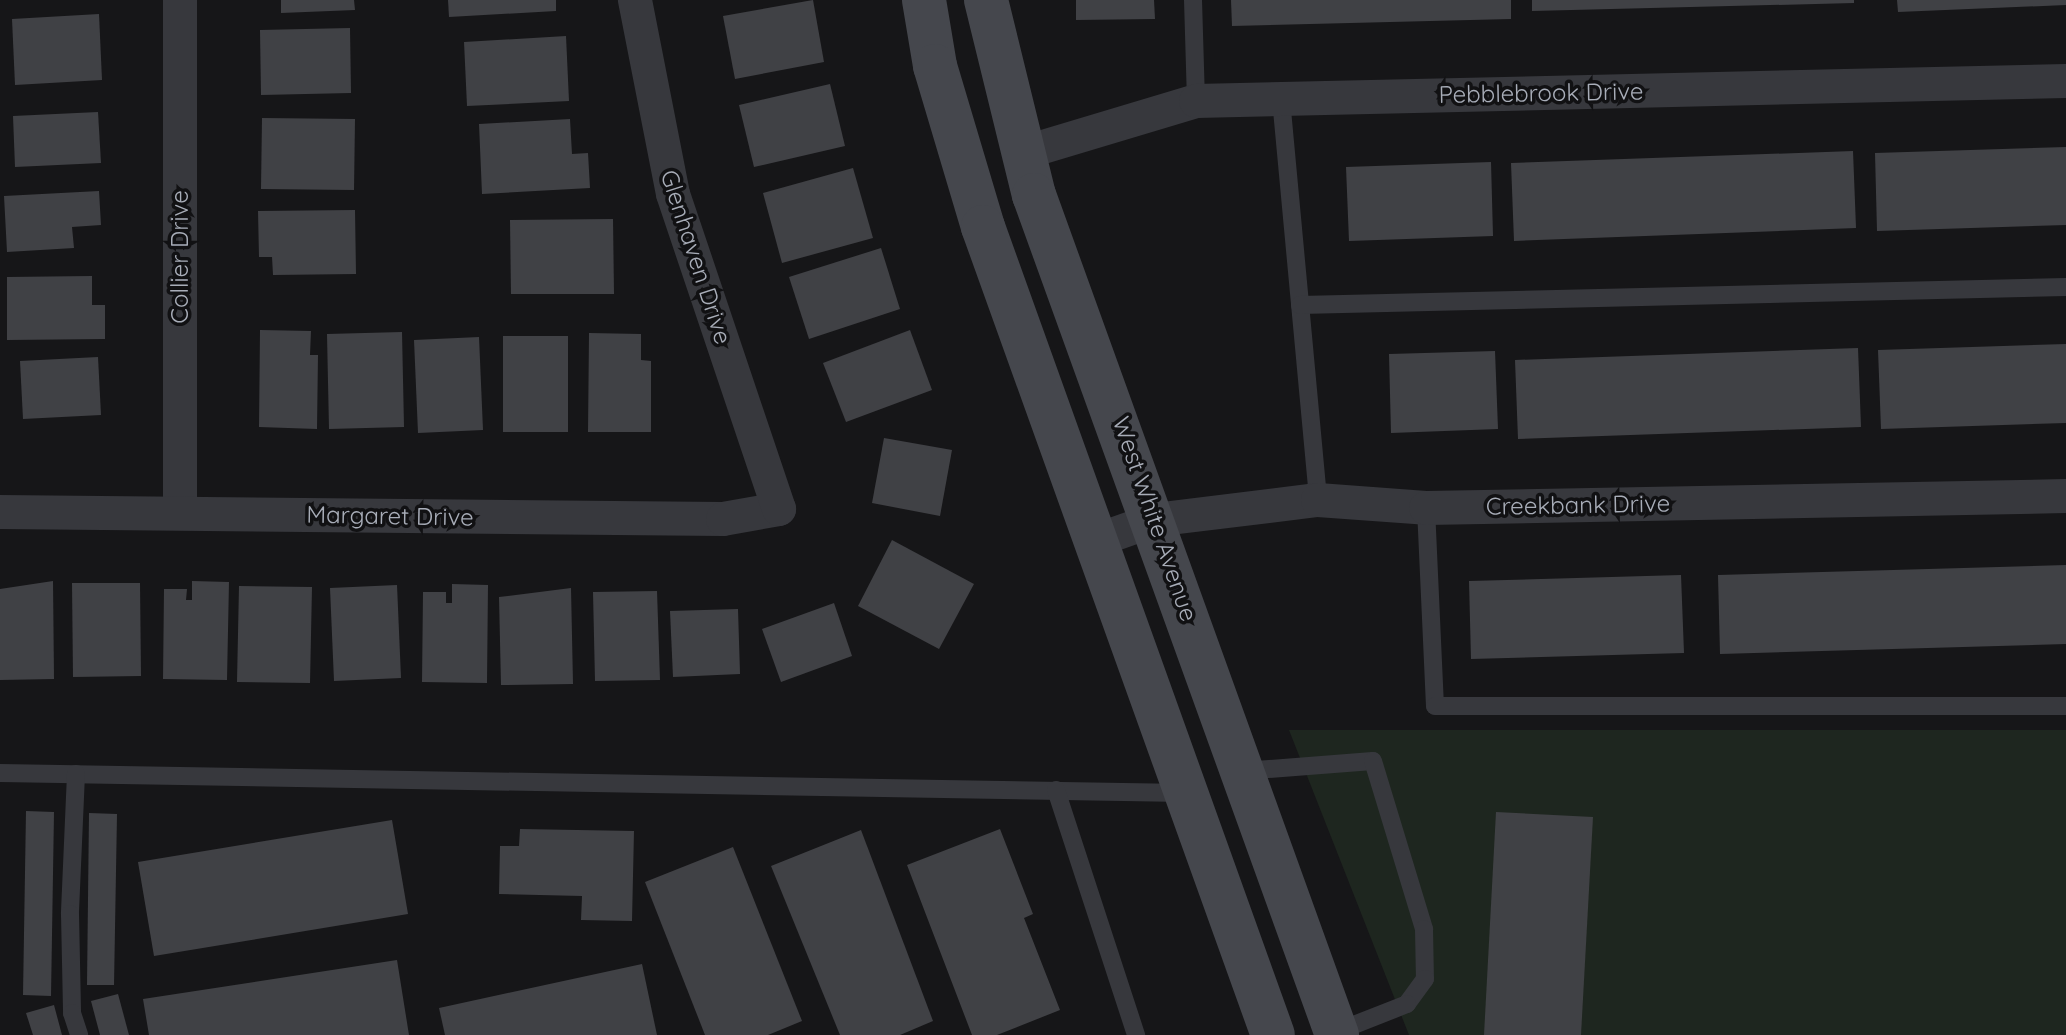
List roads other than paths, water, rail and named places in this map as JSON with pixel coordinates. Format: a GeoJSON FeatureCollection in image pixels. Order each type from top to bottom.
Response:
{"type":"FeatureCollection","features":[{"type":"Feature","properties":{"kind":"main road"},"geometry":{"type":"LineString","coordinates":[[924,0],[935,66],[983,227],[1185,793],[1267,1034]]}},
{"type":"Feature","properties":{"kind":"main road","name":"West White Avenue"},"geometry":{"type":"LineString","coordinates":[[986,0],[1023,153],[1336,1034]]}},
{"type":"Feature","properties":{"kind":"main road"},"geometry":{"type":"LineString","coordinates":[[1185,793],[1243,771]]}},
{"type":"Feature","properties":{"kind":"street","name":"Collier Drive"},"geometry":{"type":"LineString","coordinates":[[180,0],[180,513]]}},
{"type":"Feature","properties":{"kind":"street","name":"Glenhaven Drive"},"geometry":{"type":"LineString","coordinates":[[635,0],[673,194],[779,509]]}},
{"type":"Feature","properties":{"kind":"street","name":"Pebblebrook Drive"},"geometry":{"type":"LineString","coordinates":[[1023,153],[1196,101],[2066,81]]}},
{"type":"Feature","properties":{"kind":"street","name":"Creekbank Drive"},"geometry":{"type":"LineString","coordinates":[[1095,541],[1154,520],[1318,500],[1426,508],[2066,496]]}},
{"type":"Feature","properties":{"kind":"street","name":"Margaret Drive"},"geometry":{"type":"LineString","coordinates":[[0,512],[723,519],[779,509]]}},
{"type":"Feature","properties":{"kind":"lane"},"geometry":{"type":"LineString","coordinates":[[1193,0],[1196,101]]}},
{"type":"Feature","properties":{"kind":"lane"},"geometry":{"type":"LineString","coordinates":[[1281,99],[1318,500]]}},
{"type":"Feature","properties":{"kind":"lane"},"geometry":{"type":"LineString","coordinates":[[1300,305],[2066,287]]}},
{"type":"Feature","properties":{"kind":"lane"},"geometry":{"type":"LineString","coordinates":[[1426,508],[1435,706],[2066,706]]}},
{"type":"Feature","properties":{"kind":"lane"},"geometry":{"type":"LineString","coordinates":[[1243,771],[1373,761],[1424,929],[1425,979],[1407,1004],[1336,1034]]}},
{"type":"Feature","properties":{"kind":"lane"},"geometry":{"type":"LineString","coordinates":[[0,773],[1185,793]]}},
{"type":"Feature","properties":{"kind":"lane"},"geometry":{"type":"LineString","coordinates":[[76,774],[70,914],[72,1013],[79,1035]]}},
{"type":"Feature","properties":{"kind":"lane"},"geometry":{"type":"LineString","coordinates":[[1056,790],[1136,1035]]}}]}
